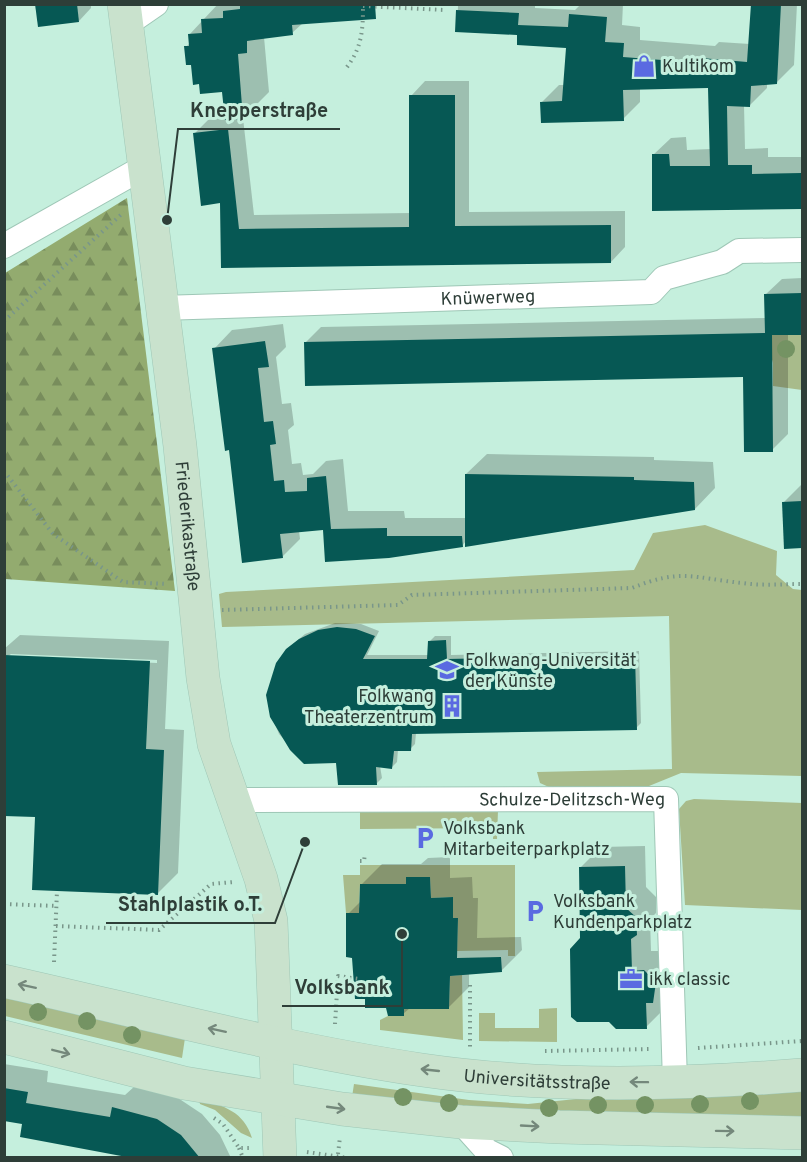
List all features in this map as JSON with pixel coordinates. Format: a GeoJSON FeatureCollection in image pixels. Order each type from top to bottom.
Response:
{"type":"FeatureCollection","features":[{"type":"Feature","properties":{"kind":"main road","name":"Friederikastraße"},"geometry":{"type":"LineString","coordinates":[[126,14],[180,446],[196,611],[214,744],[261,879],[271,921],[275,1042]]}},
{"type":"Feature","properties":{"kind":"main road","name":"Universitätsstraße"},"geometry":{"type":"LineString","coordinates":[[4,981],[275,1042],[425,1070],[548,1080],[675,1082],[802,1075]]}},
{"type":"Feature","properties":{"kind":"main road"},"geometry":{"type":"LineString","coordinates":[[4,1036],[184,1083],[278,1100],[461,1122],[559,1127],[802,1133]]}},
{"type":"Feature","properties":{"kind":"main road"},"geometry":{"type":"LineString","coordinates":[[275,1042],[280,1158]]}},
{"type":"Feature","properties":{"kind":"street"},"geometry":{"type":"LineString","coordinates":[[126,14],[156,4]]}},
{"type":"Feature","properties":{"kind":"street"},"geometry":{"type":"LineString","coordinates":[[4,246],[144,167]]}},
{"type":"Feature","properties":{"kind":"street","name":"Knüwerweg"},"geometry":{"type":"LineString","coordinates":[[161,308],[651,292],[664,278],[722,262],[739,251],[802,250]]}},
{"type":"Feature","properties":{"kind":"street","name":"Schulze-Delitzsch-Weg"},"geometry":{"type":"LineString","coordinates":[[232,800],[666,799],[675,1082]]}},
{"type":"Feature","properties":{"kind":"street"},"geometry":{"type":"LineString","coordinates":[[461,1122],[494,1154]]}},
{"type":"Feature","properties":{"kind":"path"},"geometry":{"type":"LineString","coordinates":[[347,67],[357,53],[362,40],[363,5],[444,10]]}},
{"type":"Feature","properties":{"kind":"path"},"geometry":{"type":"LineString","coordinates":[[4,321],[128,209]]}},
{"type":"Feature","properties":{"kind":"path"},"geometry":{"type":"LineString","coordinates":[[4,471],[53,534],[123,582],[173,584],[196,611],[398,605],[412,595],[632,588],[657,578],[685,574],[743,584],[802,584]]}},
{"type":"Feature","properties":{"kind":"path"},"geometry":{"type":"LineString","coordinates":[[360,861],[364,861],[365,854]]}},
{"type":"Feature","properties":{"kind":"path"},"geometry":{"type":"LineString","coordinates":[[56,926],[159,930],[211,884],[261,879]]}},
{"type":"Feature","properties":{"kind":"path"},"geometry":{"type":"LineString","coordinates":[[54,962],[57,891]]}},
{"type":"Feature","properties":{"kind":"path"},"geometry":{"type":"LineString","coordinates":[[4,904],[57,906]]}},
{"type":"Feature","properties":{"kind":"path"},"geometry":{"type":"LineString","coordinates":[[335,1024],[338,976],[359,979]]}},
{"type":"Feature","properties":{"kind":"path"},"geometry":{"type":"LineString","coordinates":[[470,985],[470,1049]]}},
{"type":"Feature","properties":{"kind":"path"},"geometry":{"type":"LineString","coordinates":[[535,1051],[673,1048],[802,1041]]}},
{"type":"Feature","properties":{"kind":"path"},"geometry":{"type":"LineString","coordinates":[[461,1048],[480,1050]]}},
{"type":"Feature","properties":{"kind":"path"},"geometry":{"type":"LineString","coordinates":[[239,1148],[243,1158]]}},
{"type":"Feature","properties":{"kind":"path"},"geometry":{"type":"LineString","coordinates":[[338,1154],[348,1158]]}},
{"type":"Feature","properties":{"kind":"green space"},"geometry":{"type":"Polygon","coordinates":[[[127,198],[175,591],[5,579],[5,273],[127,198]]]}},
{"type":"Feature","properties":{"kind":"green space"},"geometry":{"type":"Polygon","coordinates":[[[765,335],[802,335],[802,390],[773,386],[773,363],[765,335]]]}},
{"type":"Feature","properties":{"kind":"green space"},"geometry":{"type":"Polygon","coordinates":[[[705,525],[777,551],[776,575],[793,589],[802,590],[802,776],[681,773],[649,786],[551,788],[540,783],[537,772],[672,769],[669,616],[222,627],[219,594],[226,592],[634,570],[653,533],[705,525]]]}},
{"type":"Feature","properties":{"kind":"green space"},"geometry":{"type":"Polygon","coordinates":[[[694,799],[802,803],[802,910],[685,905],[679,809],[686,801],[694,799]]]}},
{"type":"Feature","properties":{"kind":"green space"},"geometry":{"type":"Polygon","coordinates":[[[498,810],[497,839],[493,839],[493,828],[360,829],[360,811],[498,810]]]}},
{"type":"Feature","properties":{"kind":"green space"},"geometry":{"type":"Polygon","coordinates":[[[360,865],[515,865],[515,956],[508,956],[508,950],[457,951],[458,918],[450,918],[453,897],[431,898],[430,877],[406,877],[406,884],[360,884],[359,907],[364,913],[346,913],[343,875],[360,875],[360,865]]]}},
{"type":"Feature","properties":{"kind":"green space"},"geometry":{"type":"Polygon","coordinates":[[[462,973],[463,1040],[380,1030],[380,1020],[388,1016],[404,1016],[404,1009],[449,1009],[450,976],[462,975],[462,973]]]}},
{"type":"Feature","properties":{"kind":"green space"},"geometry":{"type":"Polygon","coordinates":[[[4,994],[185,1038],[182,1058],[5,1016],[4,994]]]}},
{"type":"Feature","properties":{"kind":"green space"},"geometry":{"type":"Polygon","coordinates":[[[557,1008],[557,1042],[479,1041],[479,1013],[495,1013],[495,1028],[539,1028],[539,1009],[557,1008]]]}},
{"type":"Feature","properties":{"kind":"green space"},"geometry":{"type":"Polygon","coordinates":[[[354,1084],[469,1100],[528,1104],[614,1095],[802,1087],[802,1122],[516,1113],[352,1097],[354,1084]]]}},
{"type":"Feature","properties":{"kind":"green space"},"geometry":{"type":"Polygon","coordinates":[[[199,1100],[217,1104],[232,1111],[244,1122],[252,1138],[241,1133],[215,1110],[200,1104],[199,1100]]]}},
{"type":"Feature","properties":{"kind":"building"},"geometry":{"type":"Polygon","coordinates":[[[35,4],[77,4],[79,22],[38,27],[35,4]]]}},
{"type":"Feature","properties":{"kind":"building"},"geometry":{"type":"Polygon","coordinates":[[[240,4],[375,4],[376,19],[292,25],[293,35],[247,41],[247,53],[238,54],[243,119],[225,120],[222,92],[200,94],[199,84],[193,85],[191,65],[186,65],[184,46],[189,46],[188,34],[202,33],[201,19],[223,18],[223,11],[240,9],[240,4]]]}},
{"type":"Feature","properties":{"kind":"building"},"geometry":{"type":"Polygon","coordinates":[[[751,4],[781,4],[777,84],[751,86],[750,107],[727,106],[728,165],[752,165],[752,174],[802,173],[802,209],[652,211],[652,154],[669,154],[670,166],[710,166],[708,88],[623,90],[624,121],[541,123],[540,102],[562,101],[566,48],[517,45],[517,35],[455,32],[456,10],[519,13],[518,25],[568,27],[569,14],[607,17],[605,42],[624,43],[623,57],[701,63],[701,58],[747,62],[751,4]]]}},
{"type":"Feature","properties":{"kind":"building"},"geometry":{"type":"Polygon","coordinates":[[[409,95],[455,95],[455,226],[611,225],[611,263],[221,268],[220,203],[201,206],[193,133],[228,129],[239,229],[409,227],[409,95]]]}},
{"type":"Feature","properties":{"kind":"building"},"geometry":{"type":"Polygon","coordinates":[[[802,293],[802,335],[772,335],[773,452],[744,452],[743,377],[305,386],[304,342],[765,333],[764,294],[802,293]]]}},
{"type":"Feature","properties":{"kind":"building"},"geometry":{"type":"Polygon","coordinates":[[[265,341],[269,367],[258,368],[264,422],[273,421],[276,444],[270,445],[274,481],[284,480],[285,492],[307,491],[307,478],[326,476],[331,529],[387,528],[387,536],[462,536],[463,547],[389,558],[325,562],[323,530],[280,534],[283,558],[242,563],[229,450],[225,451],[212,348],[265,341]]]}},
{"type":"Feature","properties":{"kind":"building"},"geometry":{"type":"Polygon","coordinates":[[[465,474],[634,477],[634,480],[694,482],[695,510],[465,547],[465,474]]]}},
{"type":"Feature","properties":{"kind":"building"},"geometry":{"type":"Polygon","coordinates":[[[802,501],[802,548],[784,549],[782,502],[802,501]]]}},
{"type":"Feature","properties":{"kind":"building","name":"Folkwang Theaterzentrum"},"geometry":{"type":"Polygon","coordinates":[[[337,627],[356,629],[375,636],[363,659],[427,659],[428,641],[446,640],[447,659],[635,655],[637,730],[412,734],[411,751],[394,751],[392,769],[376,767],[377,785],[338,785],[336,763],[304,764],[290,750],[270,717],[266,695],[276,663],[286,649],[299,639],[318,630],[337,627]]]}},
{"type":"Feature","properties":{"kind":"building"},"geometry":{"type":"Polygon","coordinates":[[[4,655],[150,661],[146,749],[164,750],[158,895],[32,890],[35,817],[4,816],[4,655]]]}},
{"type":"Feature","properties":{"kind":"building"},"geometry":{"type":"Polygon","coordinates":[[[625,866],[626,908],[636,917],[637,935],[631,939],[632,971],[644,970],[656,982],[653,1003],[646,1003],[647,1029],[616,1029],[609,1022],[577,1022],[571,1017],[570,949],[580,938],[579,867],[625,866]]]}},
{"type":"Feature","properties":{"kind":"building"},"geometry":{"type":"Polygon","coordinates":[[[406,877],[430,877],[431,898],[453,897],[453,918],[458,918],[457,958],[501,957],[502,972],[450,976],[449,1009],[404,1009],[404,1016],[388,1016],[386,1008],[365,1008],[365,999],[355,999],[352,958],[346,957],[346,913],[359,913],[360,884],[406,884],[406,877]]]}},
{"type":"Feature","properties":{"kind":"building"},"geometry":{"type":"Polygon","coordinates":[[[4,1088],[28,1092],[26,1103],[110,1117],[112,1107],[157,1119],[181,1135],[200,1158],[132,1158],[20,1137],[22,1124],[4,1121],[4,1088]]]}},
{"type":"Feature","properties":{"kind":"place","name":"Kultikom"},"geometry":{"type":"Point","coordinates":[644,66]}},
{"type":"Feature","properties":{"kind":"place","name":"Knepperstraße"},"geometry":{"type":"Point","coordinates":[167,220]}},
{"type":"Feature","properties":{"kind":"place","name":"Folkwang-Universität der Künste"},"geometry":{"type":"Point","coordinates":[447,670]}},
{"type":"Feature","properties":{"kind":"place","name":"Folkwang Theaterzentrum"},"geometry":{"type":"Point","coordinates":[452,706]}},
{"type":"Feature","properties":{"kind":"place","name":"Volksbank Mitarbeiterparkplatz"},"geometry":{"type":"Point","coordinates":[425,838]}},
{"type":"Feature","properties":{"kind":"place","name":"Stahlplastik o.T."},"geometry":{"type":"Point","coordinates":[305,842]}},
{"type":"Feature","properties":{"kind":"place","name":"Volksbank Kundenparkplatz"},"geometry":{"type":"Point","coordinates":[535,911]}},
{"type":"Feature","properties":{"kind":"place","name":"Volksbank"},"geometry":{"type":"Point","coordinates":[402,934]}},
{"type":"Feature","properties":{"kind":"place","name":"ikk classic"},"geometry":{"type":"Point","coordinates":[631,979]}}]}
